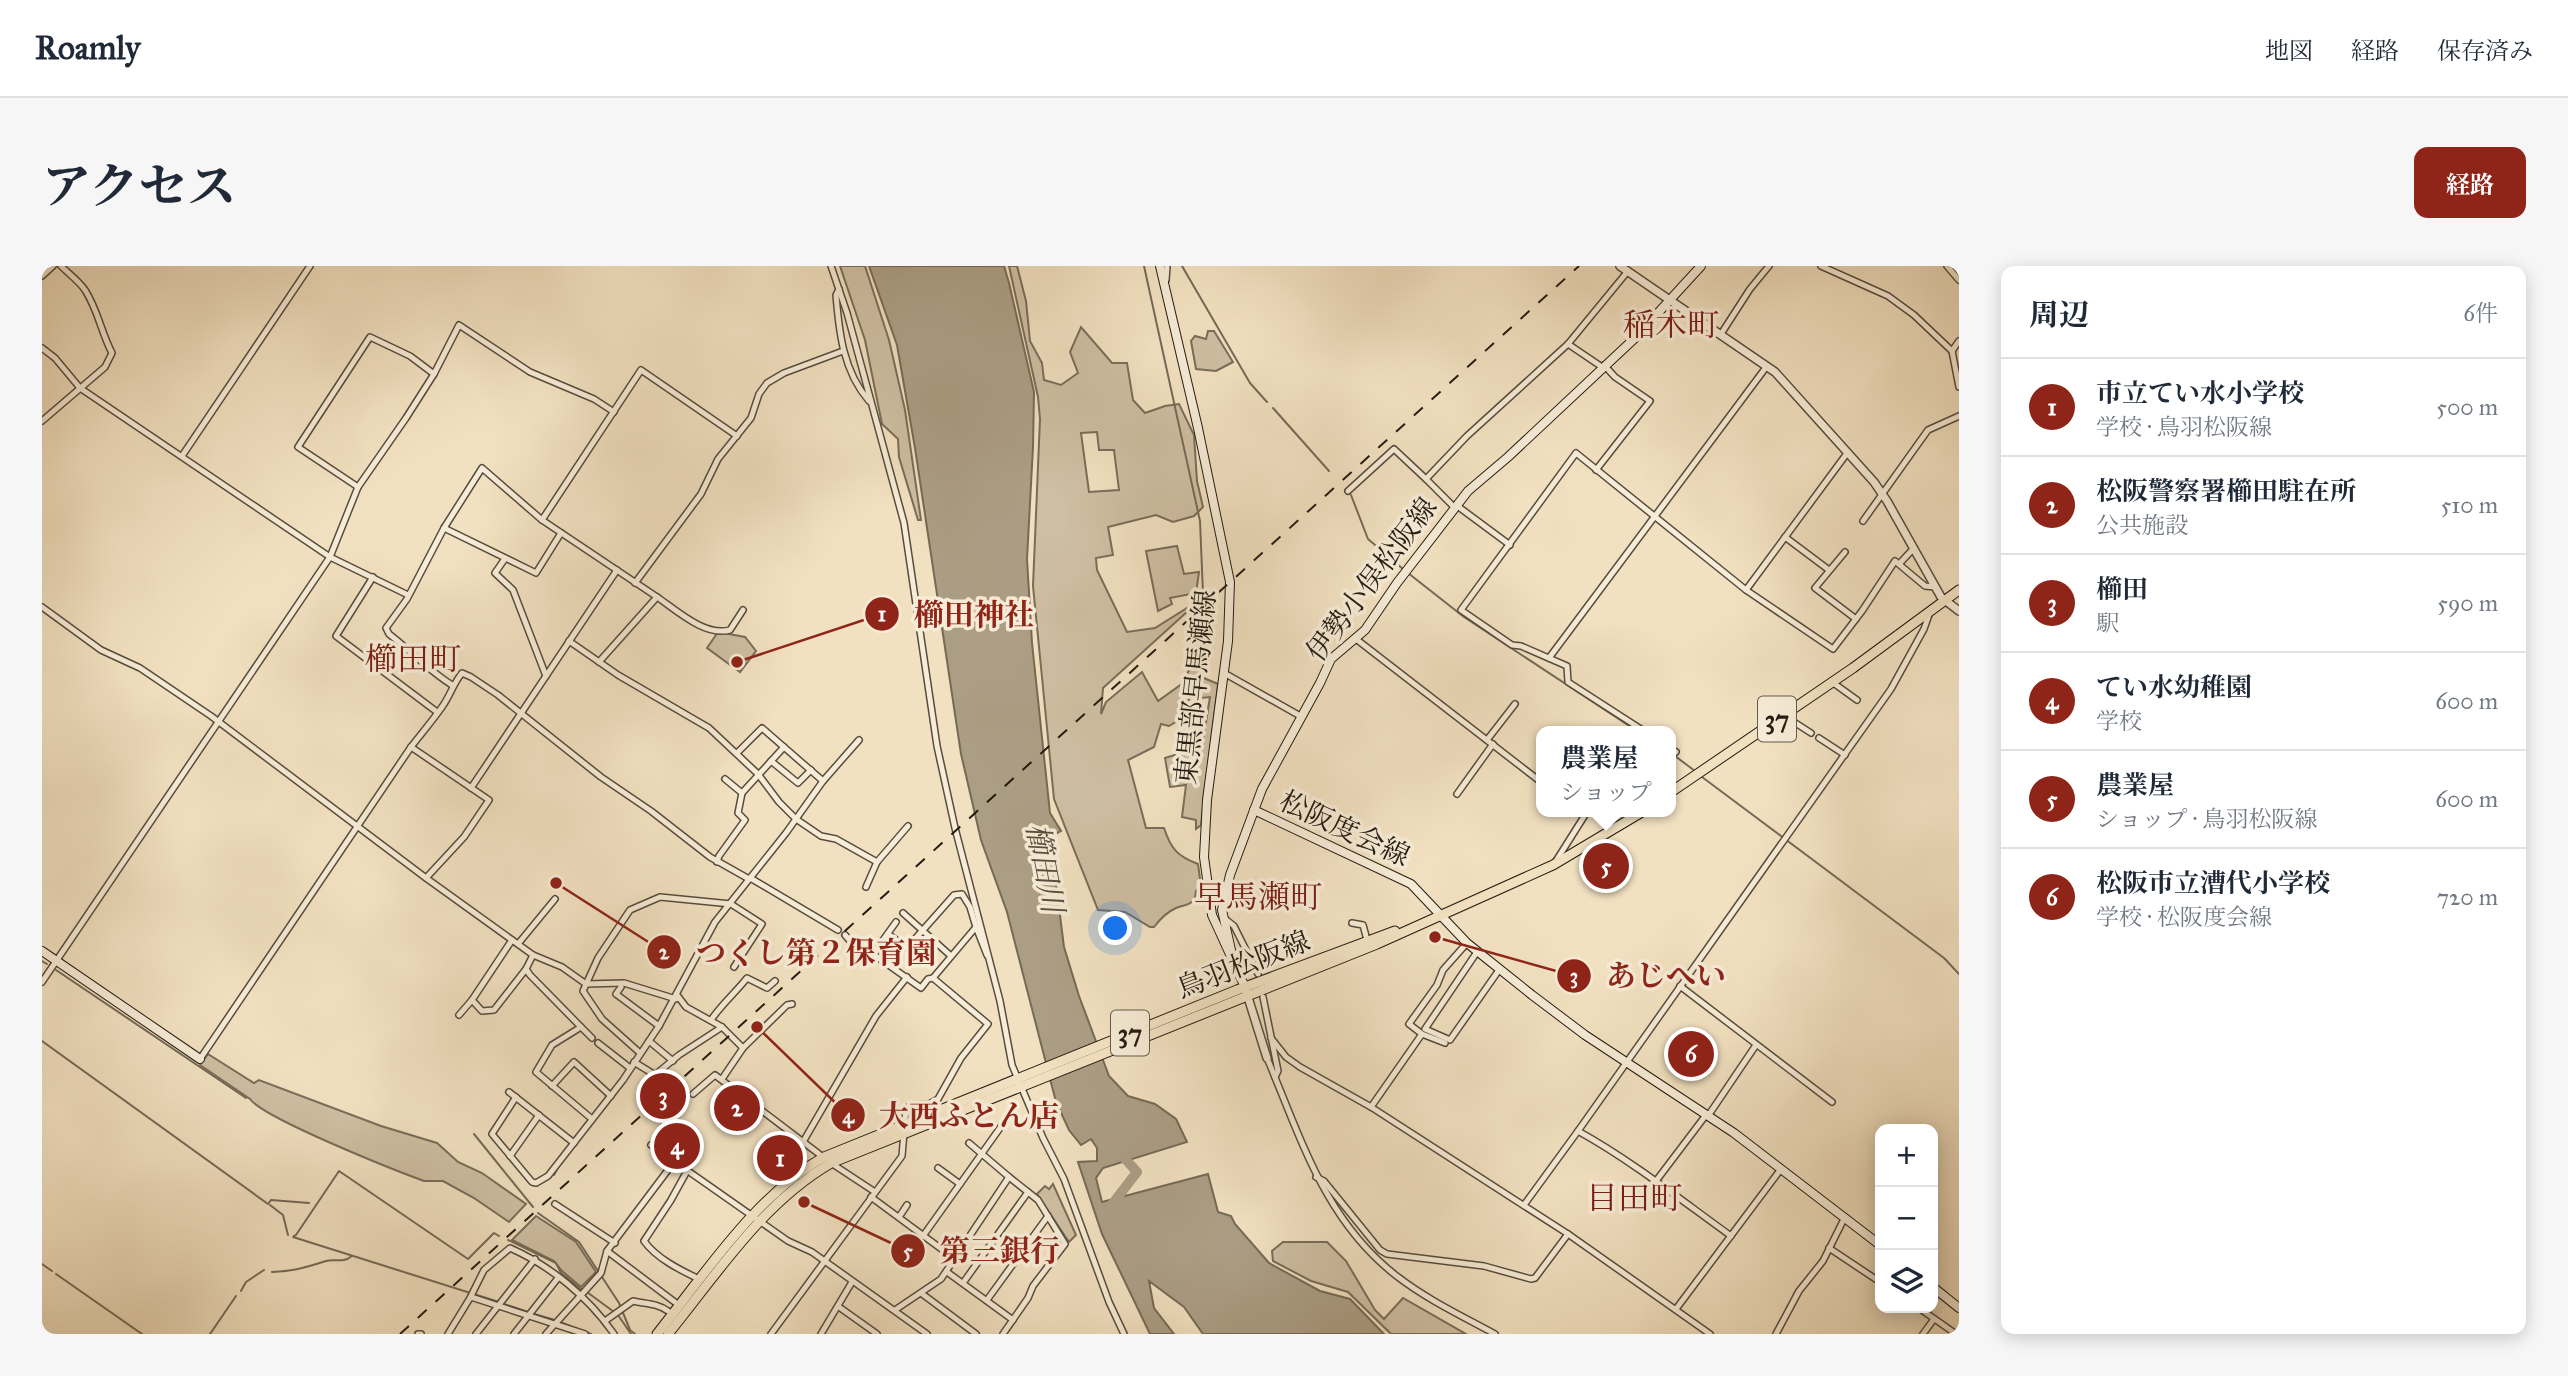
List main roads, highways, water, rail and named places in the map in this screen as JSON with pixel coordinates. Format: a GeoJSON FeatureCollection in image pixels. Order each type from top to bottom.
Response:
{"type":"FeatureCollection","features":[{"type":"Feature","properties":{"kind":"main road","name":"東黒部早馬瀬線"},"geometry":{"type":"LineString","coordinates":[[1160,266],[1166,283],[1230,582],[1224,673],[1206,811],[1204,857],[1212,915],[1233,959],[1242,993]]}},
{"type":"Feature","properties":{"kind":"main road","name":"伊勢小俣松阪線"},"geometry":{"type":"LineString","coordinates":[[1233,959],[1223,918],[1222,904],[1226,889],[1267,780],[1331,659],[1370,624],[1455,506],[1477,482],[1515,451],[1635,338],[1701,266]]}},
{"type":"Feature","properties":{"kind":"main road","name":"37"},"geometry":{"type":"LineString","coordinates":[[1676,788],[1832,682],[1959,590]]}},
{"type":"Feature","properties":{"kind":"main road","name":"松阪度会線"},"geometry":{"type":"LineString","coordinates":[[1254,810],[1405,879],[1467,943],[1566,1022],[1707,1115],[1875,1241]]}},
{"type":"Feature","properties":{"kind":"main road","name":"鳥羽松阪線"},"geometry":{"type":"LineString","coordinates":[[1242,993],[1377,944],[1440,916],[1553,865],[1634,817]]}},
{"type":"Feature","properties":{"kind":"main road","name":"鳥羽松阪線"},"geometry":{"type":"LineString","coordinates":[[657,1334],[787,1182],[827,1160],[1367,940],[1440,916]]}},
{"type":"Feature","properties":{"kind":"main road"},"geometry":{"type":"LineString","coordinates":[[42,951],[200,1059]]}},
{"type":"Feature","properties":{"kind":"main road","name":"鳥羽松阪線"},"geometry":{"type":"LineString","coordinates":[[668,1334],[757,1218]]}},
{"type":"Feature","properties":{"kind":"main road"},"geometry":{"type":"LineString","coordinates":[[1938,1291],[1959,1308]]}},
{"type":"Feature","properties":{"kind":"water"},"geometry":{"type":"Polygon","coordinates":[[[869,266],[1004,266],[1009,283],[1034,392],[1027,559],[1032,643],[1050,813],[1061,831],[1050,837],[1064,947],[1109,1076],[1128,1096],[1155,1104],[1176,1119],[1187,1142],[1103,1168],[1096,1178],[1102,1202],[1208,1174],[1218,1212],[1231,1216],[1269,1263],[1320,1291],[1350,1299],[1384,1334],[1203,1334],[1184,1307],[1149,1281],[1154,1308],[1174,1334],[1150,1334],[1102,1234],[1078,1162],[1097,1161],[1097,1148],[1091,1139],[1081,1145],[1069,1130],[1056,1102],[1007,912],[981,840],[961,754],[897,345],[869,266]]]}},
{"type":"Feature","properties":{"kind":"waterway"},"geometry":{"type":"LineString","coordinates":[[1144,266],[1200,521],[1205,642]]}},
{"type":"Feature","properties":{"kind":"waterway"},"geometry":{"type":"LineString","coordinates":[[1182,266],[1250,383],[1267,402]]}},
{"type":"Feature","properties":{"kind":"waterway"},"geometry":{"type":"LineString","coordinates":[[1273,408],[1329,471]]}},
{"type":"Feature","properties":{"kind":"waterway"},"geometry":{"type":"LineString","coordinates":[[1351,495],[1368,539],[1403,569]]}},
{"type":"Feature","properties":{"kind":"waterway"},"geometry":{"type":"LineString","coordinates":[[1408,573],[1464,617],[1629,726]]}},
{"type":"Feature","properties":{"kind":"waterway"},"geometry":{"type":"LineString","coordinates":[[1676,757],[1695,771]]}},
{"type":"Feature","properties":{"kind":"waterway"},"geometry":{"type":"LineString","coordinates":[[1702,777],[1944,958],[1959,974]]}},
{"type":"Feature","properties":{"kind":"waterway"},"geometry":{"type":"LineString","coordinates":[[42,961],[47,964]]}},
{"type":"Feature","properties":{"kind":"waterway"},"geometry":{"type":"LineString","coordinates":[[56,970],[246,1098]]}},
{"type":"Feature","properties":{"kind":"waterway"},"geometry":{"type":"LineString","coordinates":[[42,1041],[268,1204],[271,1200],[309,1203]]}},
{"type":"Feature","properties":{"kind":"waterway"},"geometry":{"type":"LineString","coordinates":[[474,1134],[533,1207]]}},
{"type":"Feature","properties":{"kind":"waterway","name":"櫛田川"},"geometry":{"type":"LineString","coordinates":[[1110,1207],[1137,1172],[1118,1151]]}},
{"type":"Feature","properties":{"kind":"waterway"},"geometry":{"type":"LineString","coordinates":[[554,1175],[560,1164]]}},
{"type":"Feature","properties":{"kind":"waterway"},"geometry":{"type":"LineString","coordinates":[[294,1236],[339,1171],[468,1259],[494,1233],[499,1236]]}},
{"type":"Feature","properties":{"kind":"waterway"},"geometry":{"type":"LineString","coordinates":[[270,1205],[283,1215],[288,1235]]}},
{"type":"Feature","properties":{"kind":"waterway"},"geometry":{"type":"LineString","coordinates":[[538,1213],[579,1242],[619,1303],[630,1330],[635,1334]]}},
{"type":"Feature","properties":{"kind":"waterway"},"geometry":{"type":"LineString","coordinates":[[293,1237],[499,1302]]}},
{"type":"Feature","properties":{"kind":"waterway"},"geometry":{"type":"LineString","coordinates":[[508,1240],[556,1263],[561,1273],[581,1289]]}},
{"type":"Feature","properties":{"kind":"waterway"},"geometry":{"type":"LineString","coordinates":[[272,1272],[299,1269],[330,1260],[345,1260],[352,1256]]}},
{"type":"Feature","properties":{"kind":"waterway"},"geometry":{"type":"LineString","coordinates":[[42,1264],[52,1271]]}},
{"type":"Feature","properties":{"kind":"waterway"},"geometry":{"type":"LineString","coordinates":[[241,1291],[246,1282],[264,1270]]}},
{"type":"Feature","properties":{"kind":"waterway"},"geometry":{"type":"LineString","coordinates":[[56,1274],[142,1334]]}},
{"type":"Feature","properties":{"kind":"waterway"},"geometry":{"type":"LineString","coordinates":[[587,1292],[614,1312]]}},
{"type":"Feature","properties":{"kind":"waterway"},"geometry":{"type":"LineString","coordinates":[[210,1334],[236,1296]]}},
{"type":"Feature","properties":{"kind":"waterway"},"geometry":{"type":"LineString","coordinates":[[504,1304],[528,1312]]}},
{"type":"Feature","properties":{"kind":"waterway"},"geometry":{"type":"LineString","coordinates":[[534,1314],[555,1320]]}},
{"type":"Feature","properties":{"kind":"waterway"},"geometry":{"type":"LineString","coordinates":[[618,1315],[631,1334]]}},
{"type":"Feature","properties":{"kind":"waterway"},"geometry":{"type":"LineString","coordinates":[[560,1322],[591,1334]]}},
{"type":"Feature","properties":{"kind":"railway"},"geometry":{"type":"LineString","coordinates":[[400,1334],[1579,266]]}},
{"type":"Feature","properties":{"kind":"place","name":"櫛田神社"},"geometry":{"type":"Point","coordinates":[737,662]}},
{"type":"Feature","properties":{"kind":"place","name":"農業屋"},"geometry":{"type":"Point","coordinates":[1606,866]}},
{"type":"Feature","properties":{"kind":"place","name":"つくし第２保育園"},"geometry":{"type":"Point","coordinates":[556,883]}},
{"type":"Feature","properties":{"kind":"place","name":"あじへい"},"geometry":{"type":"Point","coordinates":[1435,937]}},
{"type":"Feature","properties":{"kind":"place","name":"大西ふとん店"},"geometry":{"type":"Point","coordinates":[757,1027]}},
{"type":"Feature","properties":{"kind":"place","name":"松阪市立漕代小学校"},"geometry":{"type":"Point","coordinates":[1691,1054]}},
{"type":"Feature","properties":{"kind":"place","name":"櫛田"},"geometry":{"type":"Point","coordinates":[663,1096]}},
{"type":"Feature","properties":{"kind":"place","name":"松阪警察署櫛田駐在所"},"geometry":{"type":"Point","coordinates":[737,1108]}},
{"type":"Feature","properties":{"kind":"place","name":"てい水幼稚園"},"geometry":{"type":"Point","coordinates":[677,1146]}},
{"type":"Feature","properties":{"kind":"place","name":"市立てい水小学校"},"geometry":{"type":"Point","coordinates":[780,1158]}},
{"type":"Feature","properties":{"kind":"place","name":"第三銀行"},"geometry":{"type":"Point","coordinates":[804,1202]}},
{"type":"Feature","properties":{"kind":"district","name":"稲木町"},"geometry":{"type":"Point","coordinates":[1671,325]}},
{"type":"Feature","properties":{"kind":"district","name":"櫛田町"},"geometry":{"type":"Point","coordinates":[413,659]}},
{"type":"Feature","properties":{"kind":"district","name":"早馬瀬町"},"geometry":{"type":"Point","coordinates":[1258,897]}},
{"type":"Feature","properties":{"kind":"district","name":"目田町"},"geometry":{"type":"Point","coordinates":[1634,1198]}}]}
